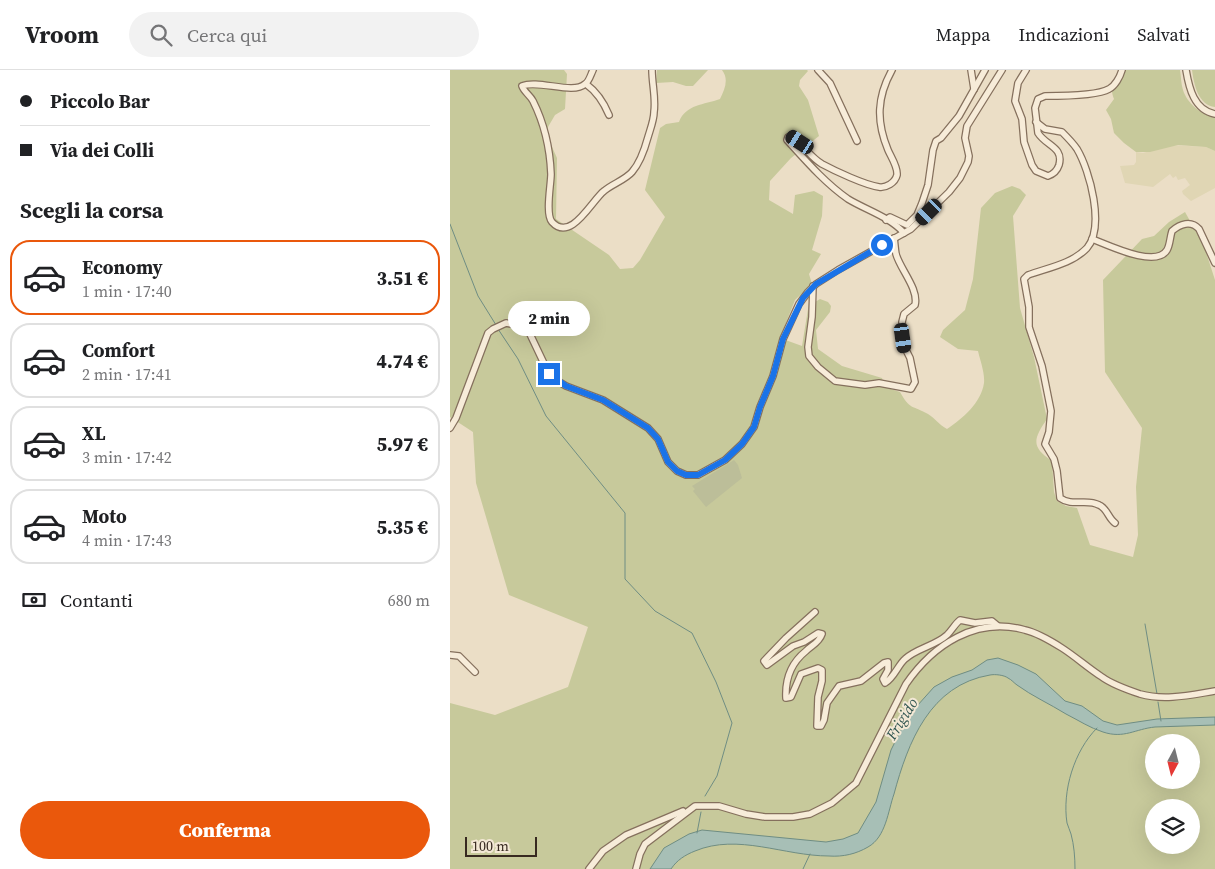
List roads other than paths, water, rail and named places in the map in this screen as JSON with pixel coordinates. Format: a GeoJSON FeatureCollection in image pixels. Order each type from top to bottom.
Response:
{"type":"FeatureCollection","features":[{"type":"Feature","properties":{"kind":"street"},"geometry":{"type":"LineString","coordinates":[[593,70],[584,86],[564,88],[531,82],[522,86],[522,89],[530,95],[542,122],[550,159],[549,215],[554,224],[559,227],[574,224],[582,218],[603,191],[632,172],[648,138],[654,112],[652,70]]}},
{"type":"Feature","properties":{"kind":"street"},"geometry":{"type":"LineString","coordinates":[[818,70],[830,83],[857,141]]}},
{"type":"Feature","properties":{"kind":"street"},"geometry":{"type":"LineString","coordinates":[[892,70],[880,96],[879,104],[886,146],[896,169],[896,176],[891,184],[879,187],[839,172],[821,163],[792,136],[788,137],[787,140],[827,182],[849,199],[886,220],[904,233]]}},
{"type":"Feature","properties":{"kind":"street"},"geometry":{"type":"LineString","coordinates":[[971,70],[974,89]]}},
{"type":"Feature","properties":{"kind":"street"},"geometry":{"type":"LineString","coordinates":[[886,220],[890,217],[907,225],[917,216],[928,185],[936,141],[941,138],[959,116],[985,70]]}},
{"type":"Feature","properties":{"kind":"street"},"geometry":{"type":"LineString","coordinates":[[450,428],[456,418],[488,333],[506,323],[521,326],[529,332],[549,374],[556,380],[566,386],[603,400],[648,428],[658,439],[668,462],[677,471],[686,475],[698,475],[725,460],[742,444],[754,427],[773,376],[783,339],[799,304],[813,286],[868,252],[904,233],[925,216],[949,192],[960,178],[968,162],[967,126],[1002,70]]}},
{"type":"Feature","properties":{"kind":"street"},"geometry":{"type":"LineString","coordinates":[[1026,70],[1018,83],[1015,101],[1022,119],[1024,142],[1032,165],[1036,171],[1048,176],[1054,174],[1058,168],[1059,152],[1040,137],[1036,122],[1036,102],[1040,97],[1100,93],[1111,89],[1118,80],[1122,70]]}},
{"type":"Feature","properties":{"kind":"street"},"geometry":{"type":"LineString","coordinates":[[1186,70],[1192,97],[1200,107],[1215,114]]}},
{"type":"Feature","properties":{"kind":"street"},"geometry":{"type":"LineString","coordinates":[[586,84],[593,89],[605,105],[609,115]]}},
{"type":"Feature","properties":{"kind":"street"},"geometry":{"type":"LineString","coordinates":[[1036,122],[1046,129],[1062,132],[1077,150],[1088,175],[1097,216],[1092,239],[1086,250],[1068,261],[1025,276],[1024,285],[1029,307],[1029,327],[1042,366],[1051,411],[1049,432],[1045,444],[1054,459],[1060,498],[1065,502],[1101,505],[1115,523]]}},
{"type":"Feature","properties":{"kind":"street"},"geometry":{"type":"LineString","coordinates":[[1092,239],[1129,253],[1154,257],[1164,254],[1168,249],[1172,230],[1189,223],[1196,225],[1199,229],[1215,264]]}},
{"type":"Feature","properties":{"kind":"street"},"geometry":{"type":"LineString","coordinates":[[813,286],[812,317],[808,346],[809,356],[818,367],[835,381],[865,385],[879,383],[911,389],[915,382],[910,358],[905,348],[902,322],[904,314],[915,305],[916,299],[903,266],[896,256],[894,238]]}},
{"type":"Feature","properties":{"kind":"street"},"geometry":{"type":"LineString","coordinates":[[815,612],[786,638],[764,662],[767,664],[793,646],[804,642],[818,633],[822,634],[820,640],[805,652],[788,672],[786,693],[786,698],[791,697],[801,674],[818,668],[822,670],[822,681],[818,697],[817,726],[820,726],[824,720],[827,703],[839,686],[861,681],[888,662],[888,670],[883,679],[885,683],[890,681],[905,659],[913,652],[933,644],[947,635],[952,626],[960,620],[975,623],[992,622],[998,626]]}},
{"type":"Feature","properties":{"kind":"street"},"geometry":{"type":"LineString","coordinates":[[589,869],[602,852],[626,835],[695,806],[719,806],[746,814],[766,817],[793,817],[810,814],[832,803],[856,783],[906,684],[924,662],[938,648],[975,629],[998,626],[1025,630],[1047,639],[1064,649],[1103,678],[1141,694],[1173,698],[1215,691]]}},
{"type":"Feature","properties":{"kind":"street"},"geometry":{"type":"LineString","coordinates":[[450,656],[459,656],[475,672]]}},
{"type":"Feature","properties":{"kind":"street"},"geometry":{"type":"LineString","coordinates":[[636,869],[645,844],[695,806]]}},
{"type":"Feature","properties":{"kind":"waterway"},"geometry":{"type":"LineString","coordinates":[[450,224],[478,296],[496,325]]}},
{"type":"Feature","properties":{"kind":"waterway"},"geometry":{"type":"LineString","coordinates":[[498,329],[518,359],[546,416],[625,513],[625,579],[655,611],[692,633],[716,682],[732,723],[717,776],[705,796]]}},
{"type":"Feature","properties":{"kind":"waterway"},"geometry":{"type":"LineString","coordinates":[[1145,624],[1157,694]]}},
{"type":"Feature","properties":{"kind":"waterway"},"geometry":{"type":"LineString","coordinates":[[1158,702],[1161,721]]}},
{"type":"Feature","properties":{"kind":"waterway"},"geometry":{"type":"LineString","coordinates":[[1075,869],[1074,847],[1067,823],[1066,798],[1068,785],[1082,748],[1097,728]]}},
{"type":"Feature","properties":{"kind":"waterway"},"geometry":{"type":"LineString","coordinates":[[697,833],[701,812]]}},
{"type":"Feature","properties":{"kind":"waterway"},"geometry":{"type":"LineString","coordinates":[[803,869],[810,854]]}},
{"type":"Feature","properties":{"kind":"water label","name":"Frigido"},"geometry":{"type":"Point","coordinates":[902,719]}}]}
